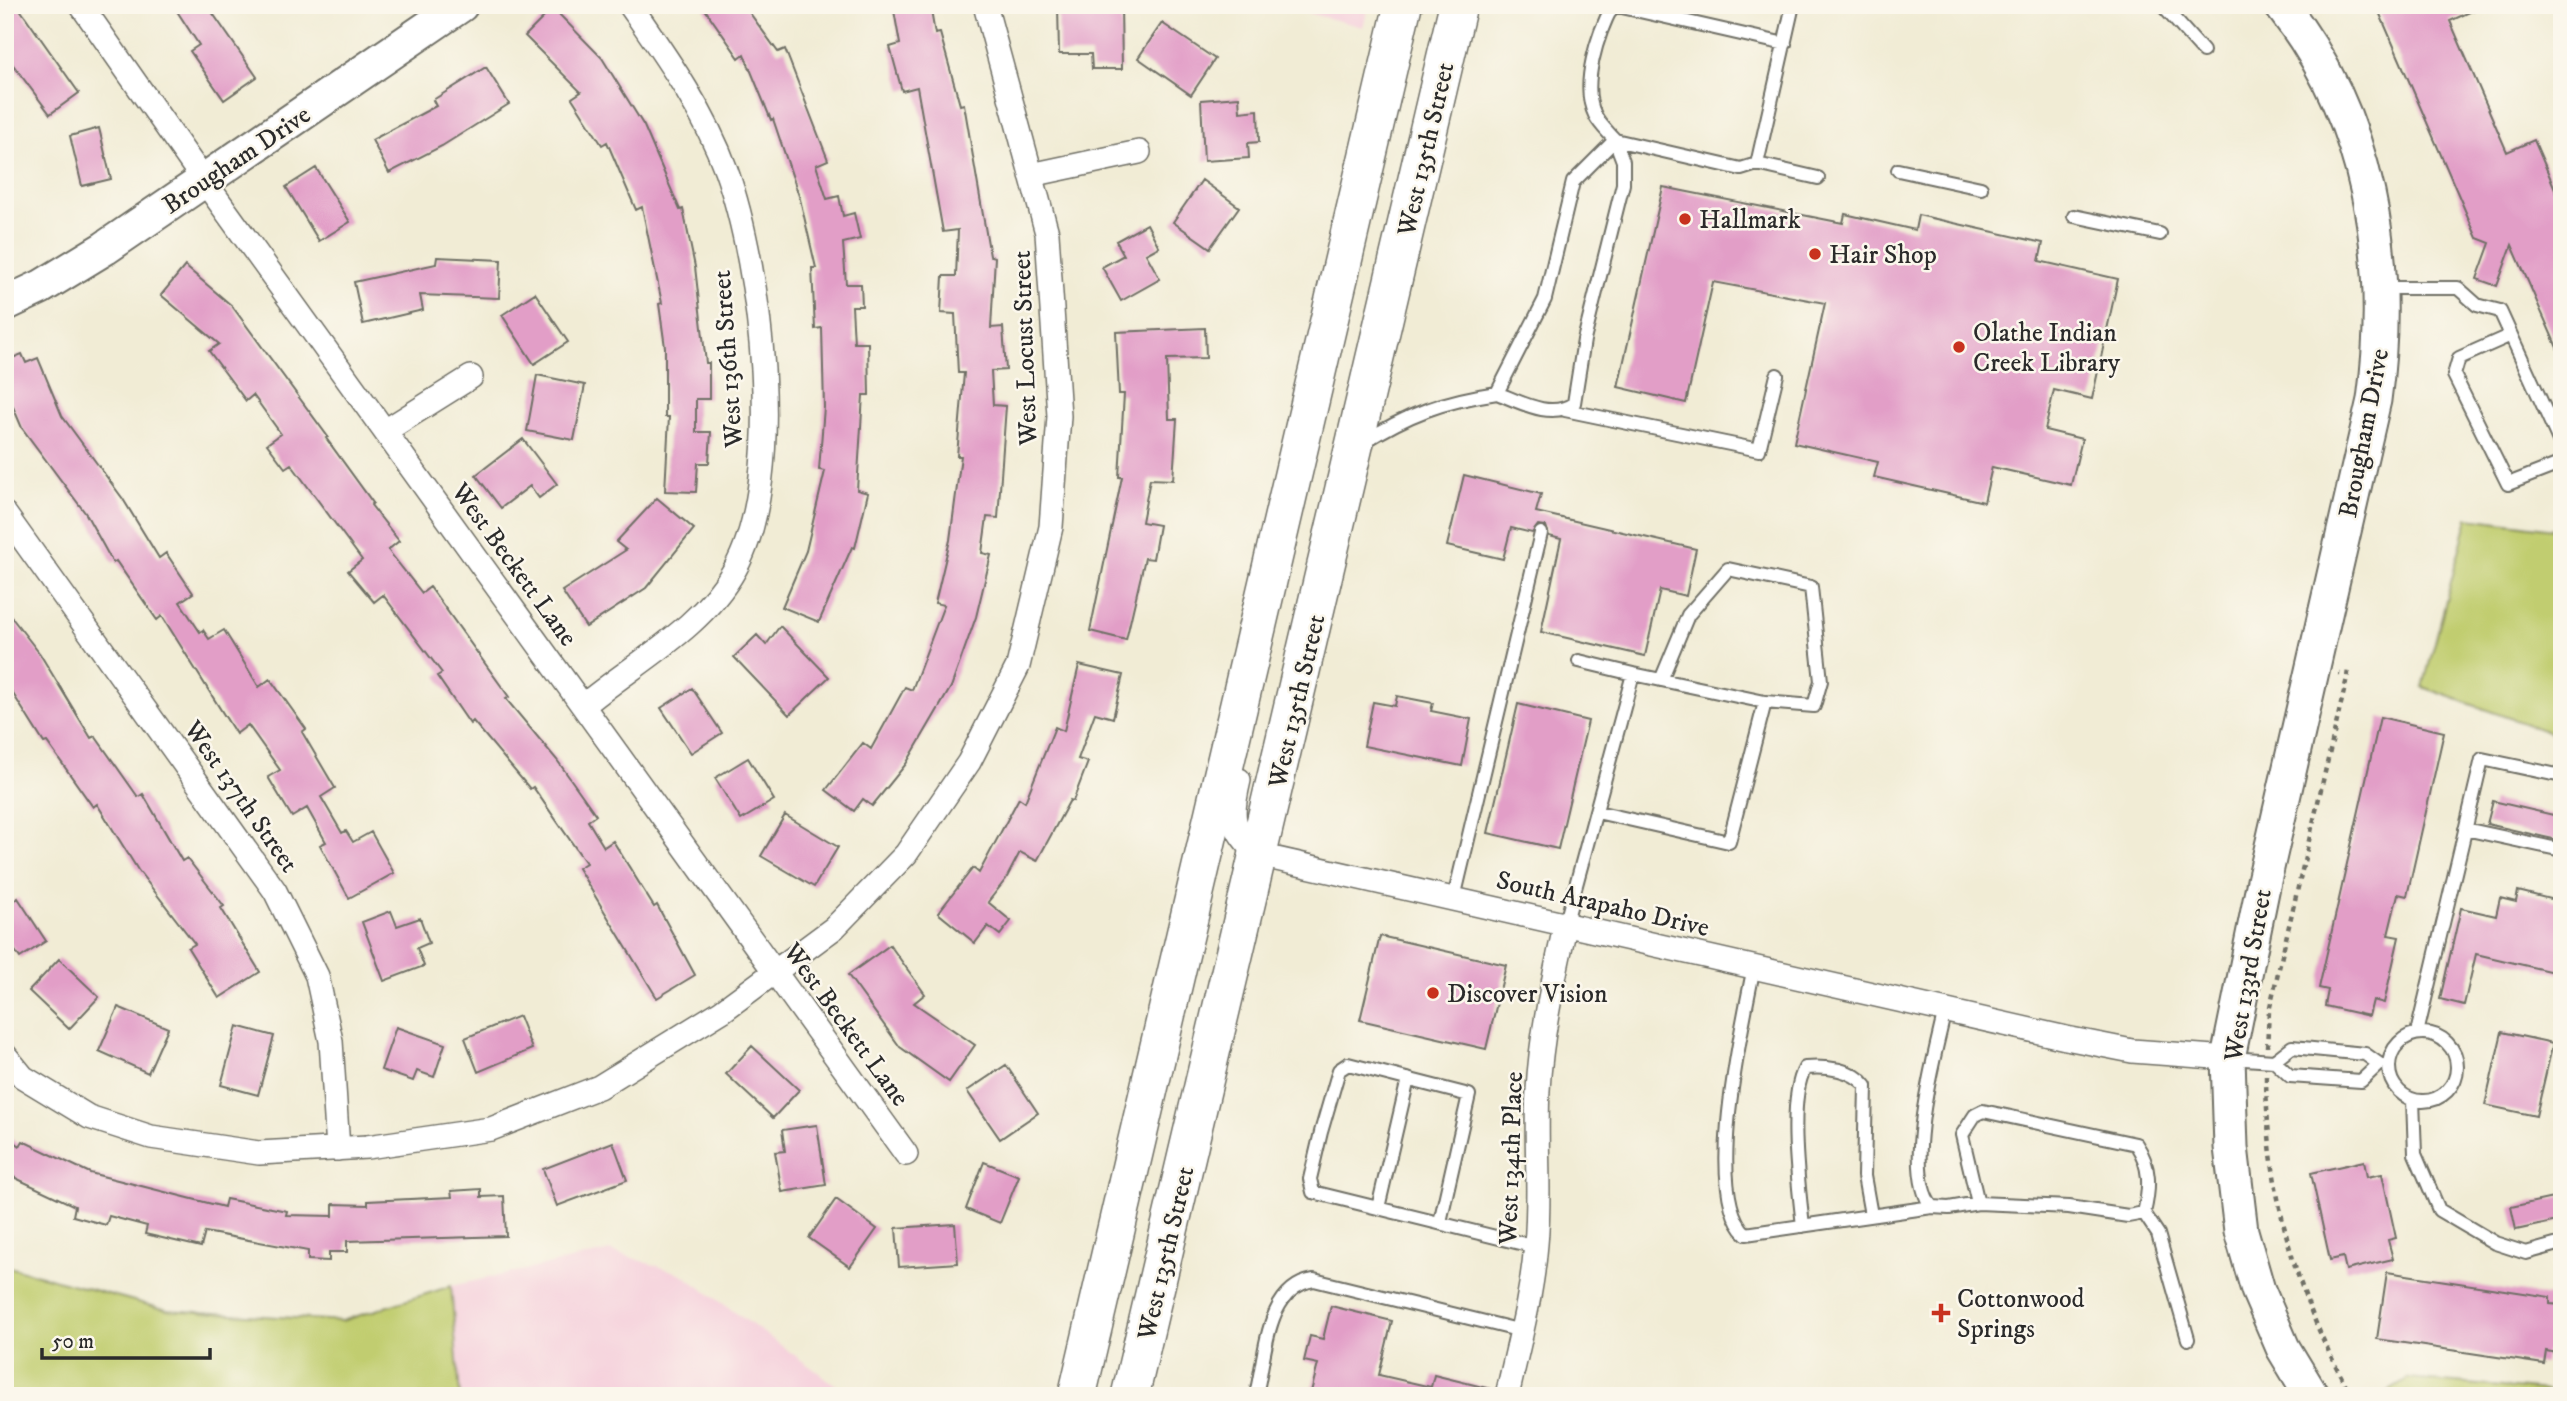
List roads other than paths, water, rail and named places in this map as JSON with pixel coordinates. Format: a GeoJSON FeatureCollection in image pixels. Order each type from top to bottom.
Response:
{"type":"FeatureCollection","features":[{"type":"Feature","properties":{"kind":"main road","name":"West 135th Street"},"geometry":{"type":"LineString","coordinates":[[1077,1396],[1403,5]]}},
{"type":"Feature","properties":{"kind":"main road","name":"West 135th Street"},"geometry":{"type":"LineString","coordinates":[[1130,1396],[1356,447],[1458,5]]}},
{"type":"Feature","properties":{"kind":"street","name":"West Beckett Lane"},"geometry":{"type":"LineString","coordinates":[[81,5],[205,182],[906,1154]]}},
{"type":"Feature","properties":{"kind":"street","name":"West 136th Street"},"geometry":{"type":"LineString","coordinates":[[583,706],[691,624],[720,592],[735,570],[750,535],[761,474],[763,397],[755,306],[744,235],[733,196],[704,119],[630,5]]}},
{"type":"Feature","properties":{"kind":"street","name":"West Locust Street"},"geometry":{"type":"LineString","coordinates":[[5,1055],[23,1077],[89,1117],[151,1137],[259,1153],[338,1149],[491,1129],[599,1087],[722,1011],[834,928],[906,854],[969,762],[1017,666],[1051,527],[1059,416],[1047,233],[985,5]]}},
{"type":"Feature","properties":{"kind":"street","name":"Brougham Drive"},"geometry":{"type":"LineString","coordinates":[[2289,8],[2320,64],[2353,137],[2368,188],[2378,240],[2382,288],[2381,348],[2374,401],[2314,670]]}},
{"type":"Feature","properties":{"kind":"street","name":"Brougham Drive"},"geometry":{"type":"LineString","coordinates":[[5,304],[41,288],[205,182],[448,9]]}},
{"type":"Feature","properties":{"kind":"street"},"geometry":{"type":"LineString","coordinates":[[1031,176],[1139,152]]}},
{"type":"Feature","properties":{"kind":"street"},"geometry":{"type":"LineString","coordinates":[[384,430],[471,377]]}},
{"type":"Feature","properties":{"kind":"street","name":"West 137th Street"},"geometry":{"type":"LineString","coordinates":[[5,514],[275,891],[317,976],[331,1041],[338,1149]]}},
{"type":"Feature","properties":{"kind":"street"},"geometry":{"type":"LineString","coordinates":[[1259,855],[1238,835],[1233,805],[1274,628],[1269,571]]}},
{"type":"Feature","properties":{"kind":"street","name":"West 133rd Street"},"geometry":{"type":"LineString","coordinates":[[2312,1396],[2283,1348],[2258,1290],[2241,1231],[2231,1147],[2228,1058],[2264,881],[2314,670]]}},
{"type":"Feature","properties":{"kind":"street","name":"South Arapaho Drive"},"geometry":{"type":"LineString","coordinates":[[1259,855],[2132,1051],[2228,1058]]}},
{"type":"Feature","properties":{"kind":"street","name":"West 134th Place"},"geometry":{"type":"LineString","coordinates":[[1507,1396],[1522,1331],[1536,1247],[1540,1190],[1538,1092],[1544,1025],[1566,922]]}},
{"type":"Feature","properties":{"kind":"lane"},"geometry":{"type":"LineString","coordinates":[[1565,410],[1574,403],[1584,340],[1623,184],[1623,161],[1615,141],[1594,114],[1589,69],[1602,25],[1613,5],[1785,44]]}},
{"type":"Feature","properties":{"kind":"lane"},"geometry":{"type":"LineString","coordinates":[[1757,164],[1793,5]]}},
{"type":"Feature","properties":{"kind":"lane"},"geometry":{"type":"LineString","coordinates":[[2162,5],[2203,51]]}},
{"type":"Feature","properties":{"kind":"lane"},"geometry":{"type":"LineString","coordinates":[[1497,393],[1545,299],[1573,182],[1615,141]]}},
{"type":"Feature","properties":{"kind":"lane"},"geometry":{"type":"LineString","coordinates":[[1615,141],[1741,169],[1757,164],[1818,178]]}},
{"type":"Feature","properties":{"kind":"lane"},"geometry":{"type":"LineString","coordinates":[[1898,170],[1981,188]]}},
{"type":"Feature","properties":{"kind":"lane"},"geometry":{"type":"LineString","coordinates":[[2074,216],[2160,234]]}},
{"type":"Feature","properties":{"kind":"lane"},"geometry":{"type":"LineString","coordinates":[[2382,288],[2458,288],[2477,305],[2500,311],[2562,447]]}},
{"type":"Feature","properties":{"kind":"lane"},"geometry":{"type":"LineString","coordinates":[[2511,335],[2459,358],[2454,375],[2508,484],[2562,463]]}},
{"type":"Feature","properties":{"kind":"lane"},"geometry":{"type":"LineString","coordinates":[[1356,447],[1426,408],[1460,398],[1497,393],[1536,408],[1565,410],[1759,450],[1777,375]]}},
{"type":"Feature","properties":{"kind":"lane"},"geometry":{"type":"LineString","coordinates":[[1454,898],[1541,533]]}},
{"type":"Feature","properties":{"kind":"lane"},"geometry":{"type":"LineString","coordinates":[[1579,661],[1633,674],[1661,680],[1765,702],[1814,706],[1821,681],[1811,587],[1728,569],[1688,615],[1661,680]]}},
{"type":"Feature","properties":{"kind":"lane"},"geometry":{"type":"LineString","coordinates":[[1566,922],[1633,674]]}},
{"type":"Feature","properties":{"kind":"lane"},"geometry":{"type":"LineString","coordinates":[[1597,812],[1729,842],[1765,702]]}},
{"type":"Feature","properties":{"kind":"lane"},"geometry":{"type":"LineString","coordinates":[[2417,1033],[2482,759],[2562,776]]}},
{"type":"Feature","properties":{"kind":"lane"},"geometry":{"type":"LineString","coordinates":[[2465,830],[2562,850]]}},
{"type":"Feature","properties":{"kind":"lane"},"geometry":{"type":"LineString","coordinates":[[1754,966],[1728,1103],[1728,1184],[1738,1227],[1746,1234],[1871,1215],[1978,1203],[2069,1207],[2128,1216],[2144,1213]]}},
{"type":"Feature","properties":{"kind":"lane"},"geometry":{"type":"LineString","coordinates":[[1932,1207],[1924,1197],[1920,1160],[1923,1108],[1945,1010]]}},
{"type":"Feature","properties":{"kind":"lane"},"geometry":{"type":"LineString","coordinates":[[2228,1058],[2270,1061],[2290,1076],[2361,1081],[2384,1064],[2398,1044],[2417,1033],[2438,1036],[2447,1042],[2454,1051],[2457,1072],[2446,1093],[2437,1099],[2413,1100],[2395,1086],[2384,1064],[2365,1054],[2292,1047],[2270,1061]]}},
{"type":"Feature","properties":{"kind":"lane"},"geometry":{"type":"LineString","coordinates":[[1440,1222],[1469,1095],[1348,1064],[1339,1070],[1310,1179],[1313,1192],[1536,1247]]}},
{"type":"Feature","properties":{"kind":"lane"},"geometry":{"type":"LineString","coordinates":[[1803,1226],[1798,1180],[1797,1104],[1798,1080],[1805,1068],[1837,1070],[1859,1077],[1866,1086],[1864,1176],[1871,1215]]}},
{"type":"Feature","properties":{"kind":"lane"},"geometry":{"type":"LineString","coordinates":[[1378,1208],[1408,1079]]}},
{"type":"Feature","properties":{"kind":"lane"},"geometry":{"type":"LineString","coordinates":[[2413,1100],[2415,1154],[2439,1210],[2495,1243],[2526,1253],[2562,1243]]}},
{"type":"Feature","properties":{"kind":"lane"},"geometry":{"type":"LineString","coordinates":[[1978,1203],[1962,1135],[1975,1115],[1983,1111],[2136,1144],[2145,1157],[2150,1189],[2144,1213],[2158,1234],[2188,1339]]}},
{"type":"Feature","properties":{"kind":"lane"},"geometry":{"type":"LineString","coordinates":[[1259,1396],[1257,1390],[1276,1310],[1283,1295],[1299,1282],[1314,1280],[1522,1331]]}},
{"type":"Feature","properties":{"kind":"place","name":"Hallmark"},"geometry":{"type":"Point","coordinates":[1685,219]}},
{"type":"Feature","properties":{"kind":"place","name":"Hair Shop"},"geometry":{"type":"Point","coordinates":[1815,254]}},
{"type":"Feature","properties":{"kind":"place","name":"Olathe Indian Creek Library"},"geometry":{"type":"Point","coordinates":[1959,347]}},
{"type":"Feature","properties":{"kind":"place","name":"Discover Vision"},"geometry":{"type":"Point","coordinates":[1433,993]}},
{"type":"Feature","properties":{"kind":"place","name":"Cottonwood Springs"},"geometry":{"type":"Point","coordinates":[1941,1313]}}]}
